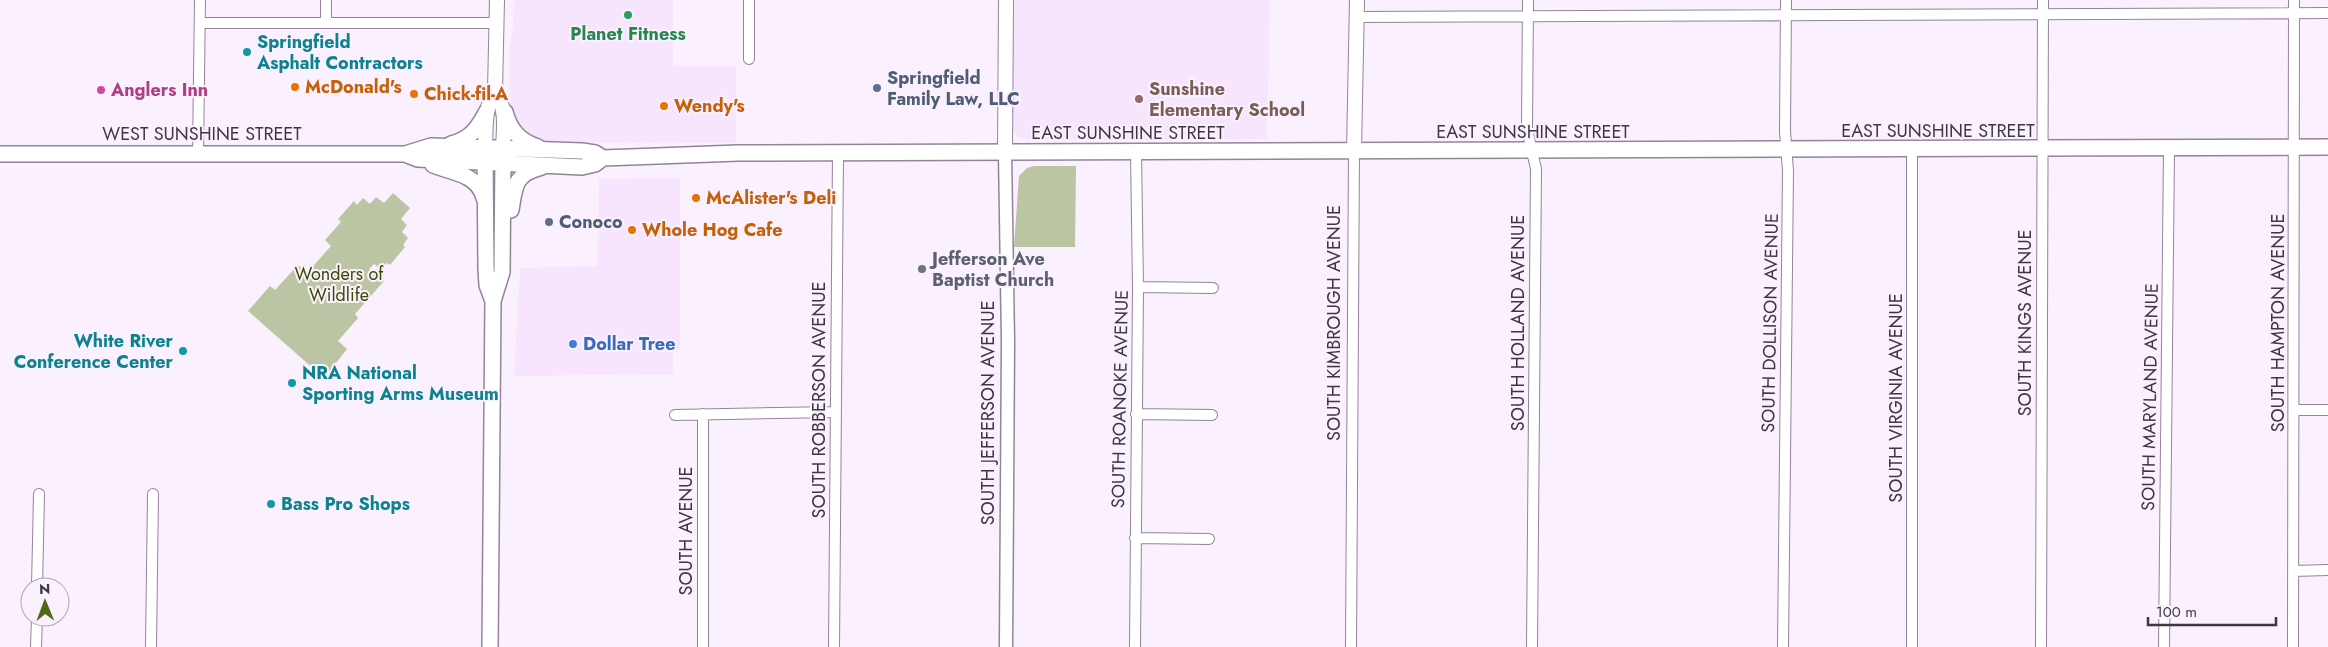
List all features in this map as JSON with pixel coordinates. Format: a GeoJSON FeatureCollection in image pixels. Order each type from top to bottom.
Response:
{"type":"FeatureCollection","features":[{"type":"Feature","properties":{"kind":"main road"},"geometry":{"type":"LineString","coordinates":[[493,301],[487,285],[485,155],[487,111],[495,91],[496,0]]}},
{"type":"Feature","properties":{"kind":"main road","name":"SOUTH JEFFERSON AVENUE"},"geometry":{"type":"LineString","coordinates":[[1005,152],[1006,0]]}},
{"type":"Feature","properties":{"kind":"main road","name":"SOUTH KIMBROUGH AVENUE"},"geometry":{"type":"LineString","coordinates":[[1354,151],[1357,0]]}},
{"type":"Feature","properties":{"kind":"main road"},"geometry":{"type":"LineString","coordinates":[[490,647],[493,301],[502,272],[504,148],[504,112],[502,101],[495,91]]}},
{"type":"Feature","properties":{"kind":"main road"},"geometry":{"type":"LineString","coordinates":[[445,146],[464,140],[473,134],[487,111]]}},
{"type":"Feature","properties":{"kind":"main road"},"geometry":{"type":"LineString","coordinates":[[504,112],[510,127],[516,134],[530,144],[546,150]]}},
{"type":"Feature","properties":{"kind":"main road","name":"WEST SUNSHINE STREET"},"geometry":{"type":"LineString","coordinates":[[411,156],[430,146],[445,146],[485,155],[503,164],[582,167],[595,164],[603,158]]}},
{"type":"Feature","properties":{"kind":"main road","name":"WEST SUNSHINE STREET"},"geometry":{"type":"LineString","coordinates":[[0,154],[198,153],[411,156],[485,155],[504,148],[582,151],[595,153],[603,158],[738,153]]}},
{"type":"Feature","properties":{"kind":"main road","name":"EAST SUNSHINE STREET"},"geometry":{"type":"LineString","coordinates":[[738,153],[2328,148]]}},
{"type":"Feature","properties":{"kind":"main road"},"geometry":{"type":"LineString","coordinates":[[411,156],[472,179],[481,190],[485,208]]}},
{"type":"Feature","properties":{"kind":"main road"},"geometry":{"type":"LineString","coordinates":[[503,233],[510,214],[515,187],[519,179],[531,170],[546,165]]}},
{"type":"Feature","properties":{"kind":"street"},"geometry":{"type":"LineString","coordinates":[[198,153],[200,0]]}},
{"type":"Feature","properties":{"kind":"street"},"geometry":{"type":"LineString","coordinates":[[326,0],[326,22]]}},
{"type":"Feature","properties":{"kind":"street"},"geometry":{"type":"LineString","coordinates":[[749,0],[749,59]]}},
{"type":"Feature","properties":{"kind":"street","name":"SOUTH HOLLAND AVENUE"},"geometry":{"type":"LineString","coordinates":[[1528,0],[1527,129],[1536,169],[1532,647]]}},
{"type":"Feature","properties":{"kind":"street","name":"SOUTH DOLLISON AVENUE"},"geometry":{"type":"LineString","coordinates":[[1783,647],[1786,0]]}},
{"type":"Feature","properties":{"kind":"street","name":"SOUTH KINGS AVENUE"},"geometry":{"type":"LineString","coordinates":[[2041,647],[2043,0]]}},
{"type":"Feature","properties":{"kind":"street","name":"SOUTH HAMPTON AVENUE"},"geometry":{"type":"LineString","coordinates":[[2293,647],[2294,0]]}},
{"type":"Feature","properties":{"kind":"street"},"geometry":{"type":"LineString","coordinates":[[1357,17],[2328,13]]}},
{"type":"Feature","properties":{"kind":"street"},"geometry":{"type":"LineString","coordinates":[[200,23],[496,23]]}},
{"type":"Feature","properties":{"kind":"street","name":"SOUTH MARYLAND AVENUE"},"geometry":{"type":"LineString","coordinates":[[2164,647],[2169,148]]}},
{"type":"Feature","properties":{"kind":"street","name":"SOUTH VIRGINIA AVENUE"},"geometry":{"type":"LineString","coordinates":[[1912,150],[1912,647]]}},
{"type":"Feature","properties":{"kind":"street","name":"SOUTH KIMBROUGH AVENUE"},"geometry":{"type":"LineString","coordinates":[[1351,647],[1354,151]]}},
{"type":"Feature","properties":{"kind":"street","name":"SOUTH JEFFERSON AVENUE"},"geometry":{"type":"LineString","coordinates":[[1005,152],[1008,342],[1006,647]]}},
{"type":"Feature","properties":{"kind":"street","name":"SOUTH ROANOKE AVENUE"},"geometry":{"type":"LineString","coordinates":[[1135,647],[1138,287],[1136,152]]}},
{"type":"Feature","properties":{"kind":"street","name":"SOUTH ROBBERSON AVENUE"},"geometry":{"type":"LineString","coordinates":[[834,647],[838,153]]}},
{"type":"Feature","properties":{"kind":"street"},"geometry":{"type":"LineString","coordinates":[[1138,287],[1213,288]]}},
{"type":"Feature","properties":{"kind":"street"},"geometry":{"type":"LineString","coordinates":[[2294,410],[2328,410]]}},
{"type":"Feature","properties":{"kind":"street"},"geometry":{"type":"LineString","coordinates":[[676,415],[835,412]]}},
{"type":"Feature","properties":{"kind":"street","name":"SOUTH AVENUE"},"geometry":{"type":"LineString","coordinates":[[702,414],[702,647]]}},
{"type":"Feature","properties":{"kind":"street"},"geometry":{"type":"LineString","coordinates":[[1136,414],[1212,414]]}},
{"type":"Feature","properties":{"kind":"street"},"geometry":{"type":"LineString","coordinates":[[37,577],[39,494]]}},
{"type":"Feature","properties":{"kind":"street"},"geometry":{"type":"LineString","coordinates":[[151,647],[153,494]]}},
{"type":"Feature","properties":{"kind":"street"},"geometry":{"type":"LineString","coordinates":[[1135,538],[1209,540]]}},
{"type":"Feature","properties":{"kind":"street"},"geometry":{"type":"LineString","coordinates":[[2293,571],[2328,570]]}},
{"type":"Feature","properties":{"kind":"street"},"geometry":{"type":"LineString","coordinates":[[36,627],[36,647]]}},
{"type":"Feature","properties":{"kind":"shaded area"},"geometry":{"type":"Polygon","coordinates":[[[514,0],[673,0],[673,66],[736,66],[736,143],[548,142],[527,138],[510,118],[509,52],[513,28],[514,0]]]}},
{"type":"Feature","properties":{"kind":"shaded area","name":"Sunshine Elementary School"},"geometry":{"type":"Polygon","coordinates":[[[1010,0],[1270,0],[1267,139],[1031,140],[1018,137],[1011,128],[1010,0]]]}},
{"type":"Feature","properties":{"kind":"shaded area"},"geometry":{"type":"Polygon","coordinates":[[[680,178],[680,350],[673,350],[673,374],[514,376],[520,268],[598,266],[599,179],[680,178]]]}},
{"type":"Feature","properties":{"kind":"green space"},"geometry":{"type":"Polygon","coordinates":[[[1034,166],[1076,166],[1075,247],[1014,247],[1019,176],[1027,168],[1034,166]]]}},
{"type":"Feature","properties":{"kind":"green space","name":"Wonders of Wildlife"},"geometry":{"type":"Polygon","coordinates":[[[393,193],[410,208],[401,219],[407,225],[402,232],[408,238],[403,245],[405,247],[390,265],[387,263],[381,269],[374,264],[369,269],[384,281],[355,314],[358,318],[338,341],[347,349],[324,378],[248,311],[270,286],[275,290],[298,265],[307,273],[331,246],[325,240],[341,222],[338,219],[354,201],[357,205],[363,198],[370,204],[376,197],[384,203],[393,193]]]}},
{"type":"Feature","properties":{"kind":"place","name":"Planet Fitness"},"geometry":{"type":"Point","coordinates":[628,15]}},
{"type":"Feature","properties":{"kind":"place","name":"Springfield Asphalt Contractors"},"geometry":{"type":"Point","coordinates":[247,52]}},
{"type":"Feature","properties":{"kind":"place","name":"McDonald's"},"geometry":{"type":"Point","coordinates":[295,87]}},
{"type":"Feature","properties":{"kind":"place","name":"Springfield Family Law, LLC"},"geometry":{"type":"Point","coordinates":[877,88]}},
{"type":"Feature","properties":{"kind":"place","name":"Anglers Inn"},"geometry":{"type":"Point","coordinates":[101,90]}},
{"type":"Feature","properties":{"kind":"place","name":"Chick-fil-A"},"geometry":{"type":"Point","coordinates":[414,94]}},
{"type":"Feature","properties":{"kind":"place","name":"Sunshine Elementary School"},"geometry":{"type":"Point","coordinates":[1139,99]}},
{"type":"Feature","properties":{"kind":"place","name":"Wendy's"},"geometry":{"type":"Point","coordinates":[664,106]}},
{"type":"Feature","properties":{"kind":"place","name":"McAlister's Deli"},"geometry":{"type":"Point","coordinates":[696,198]}},
{"type":"Feature","properties":{"kind":"place","name":"Conoco"},"geometry":{"type":"Point","coordinates":[549,222]}},
{"type":"Feature","properties":{"kind":"place","name":"Whole Hog Cafe"},"geometry":{"type":"Point","coordinates":[632,230]}},
{"type":"Feature","properties":{"kind":"place","name":"Jefferson Ave Baptist Church"},"geometry":{"type":"Point","coordinates":[922,269]}},
{"type":"Feature","properties":{"kind":"place","name":"Dollar Tree"},"geometry":{"type":"Point","coordinates":[573,344]}},
{"type":"Feature","properties":{"kind":"place","name":"White River Conference Center"},"geometry":{"type":"Point","coordinates":[183,351]}},
{"type":"Feature","properties":{"kind":"place","name":"NRA National Sporting Arms Museum"},"geometry":{"type":"Point","coordinates":[292,383]}},
{"type":"Feature","properties":{"kind":"place","name":"Bass Pro Shops"},"geometry":{"type":"Point","coordinates":[271,504]}}]}
